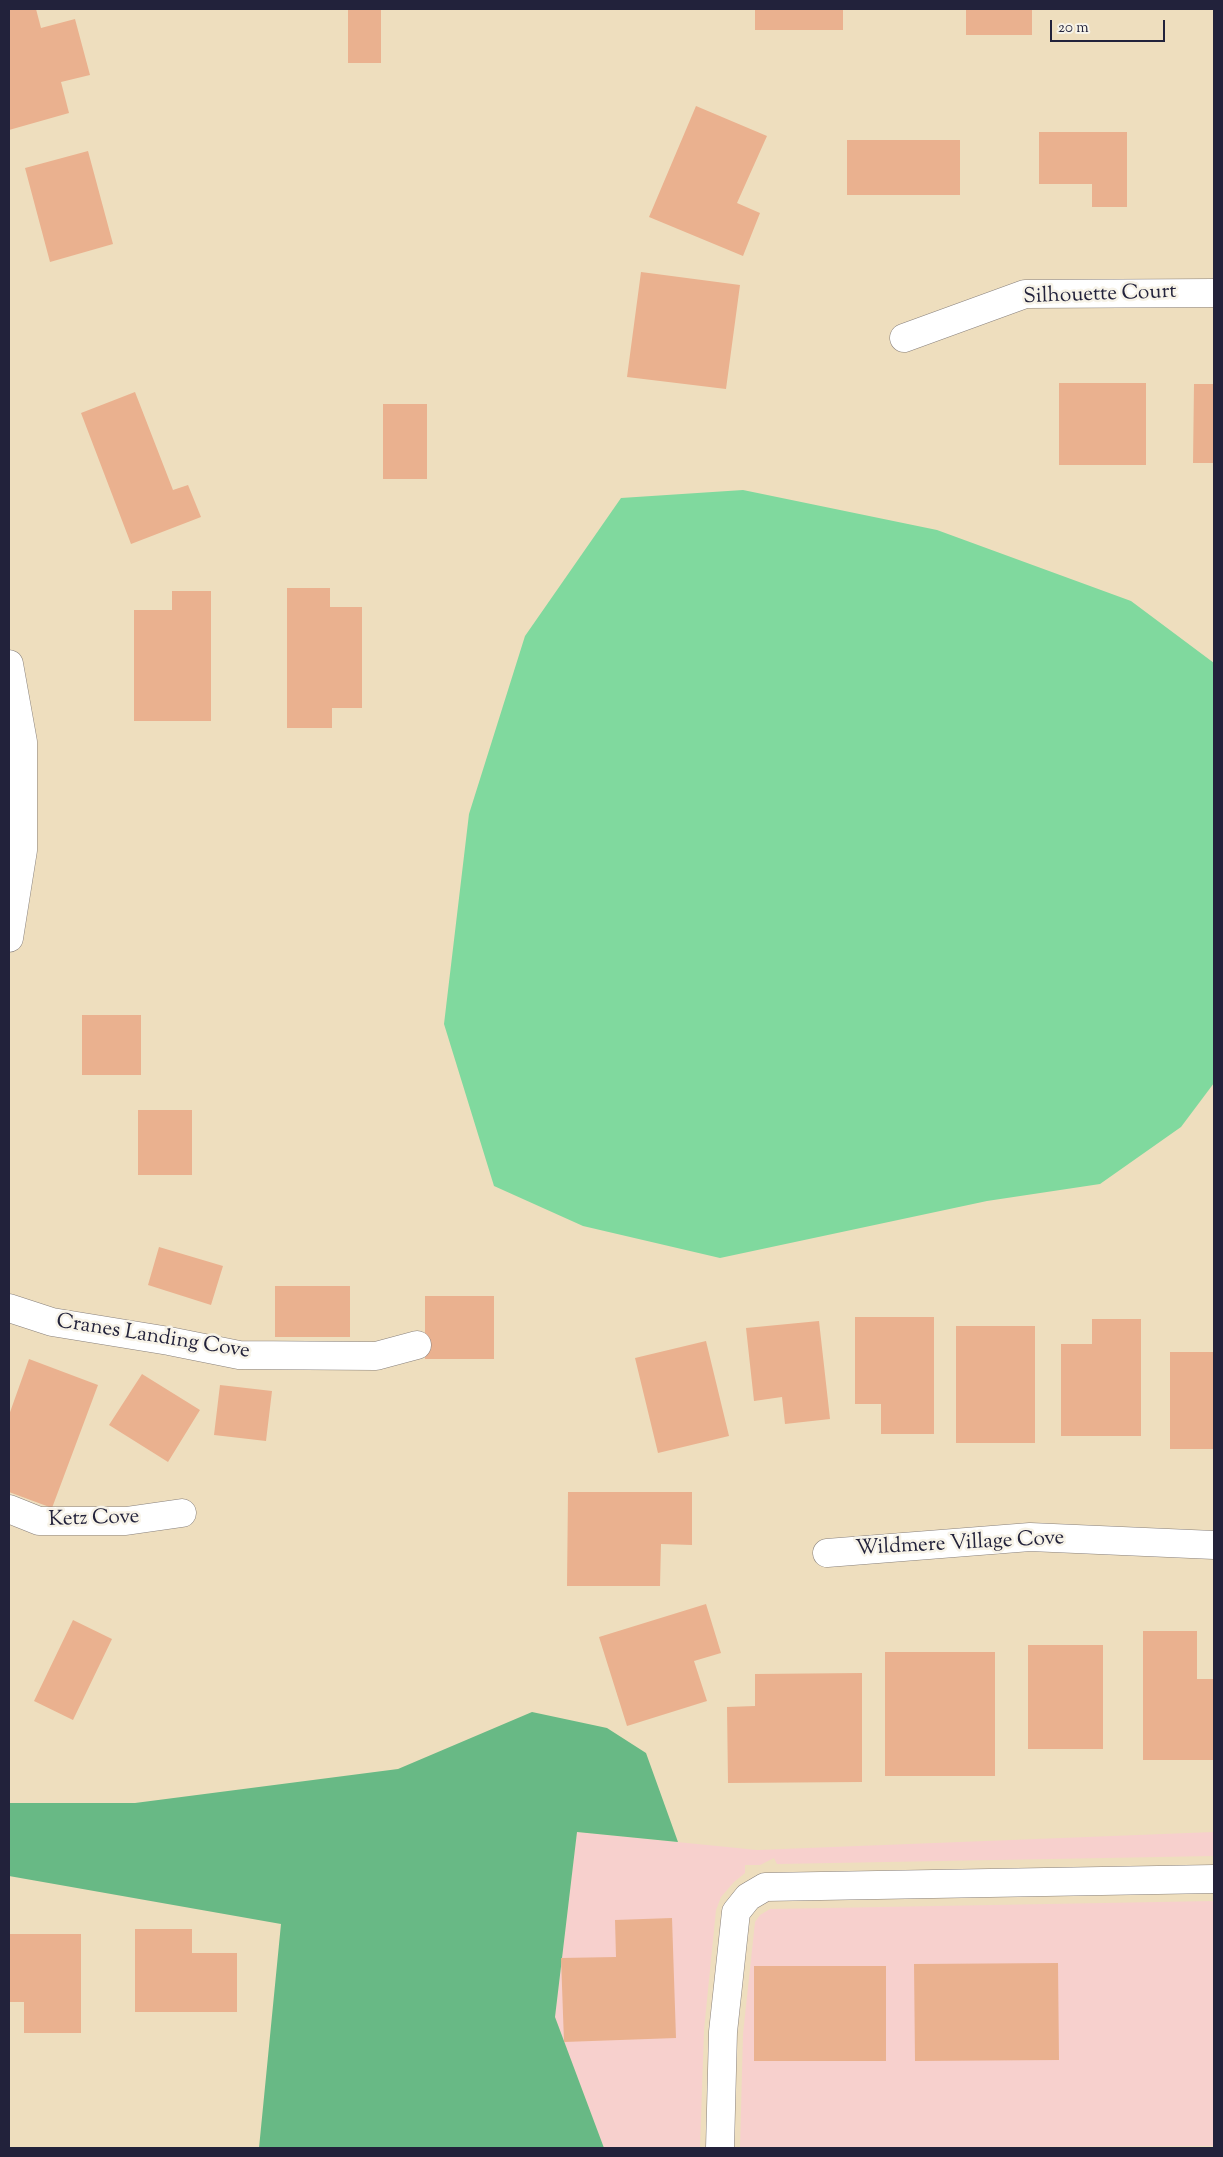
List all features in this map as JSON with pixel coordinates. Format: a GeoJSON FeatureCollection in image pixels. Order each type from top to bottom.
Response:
{"type":"FeatureCollection","features":[{"type":"Feature","properties":{"kind":"street","name":"Silhouette Court"},"geometry":{"type":"LineString","coordinates":[[904,338],[1025,294],[1214,294]]}},
{"type":"Feature","properties":{"kind":"street"},"geometry":{"type":"LineString","coordinates":[[9,664],[23,742],[23,850],[9,938]]}},
{"type":"Feature","properties":{"kind":"street","name":"Cranes Landing Cove"},"geometry":{"type":"LineString","coordinates":[[9,1308],[52,1322],[169,1341],[239,1355],[376,1356],[417,1345]]}},
{"type":"Feature","properties":{"kind":"street","name":"Ketz Cove"},"geometry":{"type":"LineString","coordinates":[[9,1508],[39,1521],[126,1521],[182,1513]]}},
{"type":"Feature","properties":{"kind":"street","name":"Wildmere Village Cove"},"geometry":{"type":"LineString","coordinates":[[826,1552],[1030,1537],[1214,1545]]}},
{"type":"Feature","properties":{"kind":"street"},"geometry":{"type":"LineString","coordinates":[[720,2148],[724,2032],[736,1912],[748,1897],[765,1887],[1214,1879]]}},
{"type":"Feature","properties":{"kind":"shaded area"},"geometry":{"type":"Polygon","coordinates":[[[577,1832],[757,1850],[1214,1832],[1214,1856],[777,1864],[774,1858],[760,1865],[745,1865],[745,1873],[721,1897],[716,1910],[704,2030],[700,2148],[604,2148],[555,2017],[577,1832]]]}},
{"type":"Feature","properties":{"kind":"shaded area"},"geometry":{"type":"Polygon","coordinates":[[[1214,1901],[1214,2146],[740,2148],[743,2034],[755,1922],[760,1915],[770,1909],[1214,1901]]]}},
{"type":"Feature","properties":{"kind":"green space"},"geometry":{"type":"Polygon","coordinates":[[[743,490],[937,530],[1131,601],[1214,663],[1214,1083],[1181,1127],[1100,1184],[987,1201],[720,1258],[583,1226],[494,1186],[444,1024],[469,814],[525,636],[621,498],[743,490]]]}},
{"type":"Feature","properties":{"kind":"green space"},"geometry":{"type":"Polygon","coordinates":[[[532,1712],[607,1728],[646,1753],[678,1842],[577,1832],[555,2017],[604,2148],[259,2148],[281,1924],[9,1876],[9,1803],[135,1803],[398,1769],[532,1712]]]}},
{"type":"Feature","properties":{"kind":"building"},"geometry":{"type":"Polygon","coordinates":[[[9,9],[36,9],[41,28],[75,19],[90,75],[61,82],[69,113],[9,130],[9,9]]]}},
{"type":"Feature","properties":{"kind":"building"},"geometry":{"type":"Polygon","coordinates":[[[348,9],[381,9],[381,63],[348,63],[348,9]]]}},
{"type":"Feature","properties":{"kind":"building"},"geometry":{"type":"Polygon","coordinates":[[[755,9],[843,9],[843,30],[755,30],[755,9]]]}},
{"type":"Feature","properties":{"kind":"building"},"geometry":{"type":"Polygon","coordinates":[[[966,9],[1032,9],[1032,35],[966,35],[966,9]]]}},
{"type":"Feature","properties":{"kind":"building"},"geometry":{"type":"Polygon","coordinates":[[[696,106],[767,136],[737,203],[760,213],[743,256],[649,217],[696,106]]]}},
{"type":"Feature","properties":{"kind":"building"},"geometry":{"type":"Polygon","coordinates":[[[1039,132],[1127,132],[1127,207],[1092,207],[1092,184],[1039,184],[1039,132]]]}},
{"type":"Feature","properties":{"kind":"building"},"geometry":{"type":"Polygon","coordinates":[[[847,140],[960,140],[960,195],[847,195],[847,140]]]}},
{"type":"Feature","properties":{"kind":"building"},"geometry":{"type":"Polygon","coordinates":[[[88,151],[113,244],[50,262],[25,168],[88,151]]]}},
{"type":"Feature","properties":{"kind":"building"},"geometry":{"type":"Polygon","coordinates":[[[641,272],[740,285],[726,389],[627,377],[641,272]]]}},
{"type":"Feature","properties":{"kind":"building"},"geometry":{"type":"Polygon","coordinates":[[[1059,383],[1146,383],[1146,465],[1059,465],[1059,383]]]}},
{"type":"Feature","properties":{"kind":"building"},"geometry":{"type":"Polygon","coordinates":[[[1194,384],[1214,384],[1214,463],[1193,463],[1194,384]]]}},
{"type":"Feature","properties":{"kind":"building"},"geometry":{"type":"Polygon","coordinates":[[[135,392],[173,490],[188,485],[201,517],[131,544],[81,413],[135,392]]]}},
{"type":"Feature","properties":{"kind":"building"},"geometry":{"type":"Polygon","coordinates":[[[383,404],[427,404],[427,479],[383,479],[383,404]]]}},
{"type":"Feature","properties":{"kind":"building"},"geometry":{"type":"Polygon","coordinates":[[[287,588],[330,588],[330,607],[362,607],[362,708],[332,708],[332,728],[287,728],[287,588]]]}},
{"type":"Feature","properties":{"kind":"building"},"geometry":{"type":"Polygon","coordinates":[[[172,591],[211,591],[211,721],[134,721],[134,610],[172,610],[172,591]]]}},
{"type":"Feature","properties":{"kind":"building"},"geometry":{"type":"Polygon","coordinates":[[[82,1015],[141,1015],[141,1075],[82,1075],[82,1015]]]}},
{"type":"Feature","properties":{"kind":"building"},"geometry":{"type":"Polygon","coordinates":[[[138,1110],[192,1110],[192,1175],[138,1175],[138,1110]]]}},
{"type":"Feature","properties":{"kind":"building"},"geometry":{"type":"Polygon","coordinates":[[[159,1247],[223,1266],[211,1305],[148,1285],[159,1247]]]}},
{"type":"Feature","properties":{"kind":"building"},"geometry":{"type":"Polygon","coordinates":[[[275,1286],[350,1286],[350,1337],[275,1337],[275,1286]]]}},
{"type":"Feature","properties":{"kind":"building"},"geometry":{"type":"Polygon","coordinates":[[[425,1296],[494,1296],[494,1359],[425,1359],[425,1296]]]}},
{"type":"Feature","properties":{"kind":"building"},"geometry":{"type":"Polygon","coordinates":[[[855,1317],[934,1317],[934,1434],[881,1434],[881,1404],[855,1404],[855,1317]]]}},
{"type":"Feature","properties":{"kind":"building"},"geometry":{"type":"Polygon","coordinates":[[[1092,1319],[1141,1319],[1141,1436],[1061,1436],[1061,1344],[1092,1344],[1092,1319]]]}},
{"type":"Feature","properties":{"kind":"building"},"geometry":{"type":"Polygon","coordinates":[[[819,1321],[830,1419],[785,1424],[782,1397],[754,1401],[746,1328],[819,1321]]]}},
{"type":"Feature","properties":{"kind":"building"},"geometry":{"type":"Polygon","coordinates":[[[956,1326],[1035,1326],[1035,1443],[956,1443],[956,1326]]]}},
{"type":"Feature","properties":{"kind":"building"},"geometry":{"type":"Polygon","coordinates":[[[706,1341],[729,1436],[658,1453],[635,1358],[706,1341]]]}},
{"type":"Feature","properties":{"kind":"building"},"geometry":{"type":"Polygon","coordinates":[[[1170,1352],[1214,1352],[1214,1449],[1170,1449],[1170,1352]]]}},
{"type":"Feature","properties":{"kind":"building"},"geometry":{"type":"Polygon","coordinates":[[[29,1359],[98,1385],[52,1508],[9,1492],[9,1415],[29,1359]]]}},
{"type":"Feature","properties":{"kind":"building"},"geometry":{"type":"Polygon","coordinates":[[[142,1374],[200,1410],[168,1462],[109,1425],[142,1374]]]}},
{"type":"Feature","properties":{"kind":"building"},"geometry":{"type":"Polygon","coordinates":[[[220,1385],[272,1391],[266,1441],[214,1435],[220,1385]]]}},
{"type":"Feature","properties":{"kind":"building"},"geometry":{"type":"Polygon","coordinates":[[[568,1492],[692,1492],[692,1545],[661,1544],[660,1586],[567,1586],[568,1492]]]}},
{"type":"Feature","properties":{"kind":"building"},"geometry":{"type":"Polygon","coordinates":[[[706,1604],[721,1653],[694,1661],[707,1701],[627,1726],[599,1637],[706,1604]]]}},
{"type":"Feature","properties":{"kind":"building"},"geometry":{"type":"Polygon","coordinates":[[[73,1620],[112,1639],[73,1720],[34,1701],[73,1620]]]}},
{"type":"Feature","properties":{"kind":"building"},"geometry":{"type":"Polygon","coordinates":[[[1143,1631],[1197,1631],[1197,1679],[1214,1679],[1214,1760],[1143,1760],[1143,1631]]]}},
{"type":"Feature","properties":{"kind":"building"},"geometry":{"type":"Polygon","coordinates":[[[1028,1645],[1103,1645],[1103,1749],[1028,1749],[1028,1645]]]}},
{"type":"Feature","properties":{"kind":"building"},"geometry":{"type":"Polygon","coordinates":[[[885,1652],[995,1652],[995,1776],[885,1776],[885,1652]]]}},
{"type":"Feature","properties":{"kind":"building"},"geometry":{"type":"Polygon","coordinates":[[[862,1673],[862,1782],[728,1783],[727,1707],[755,1706],[755,1674],[862,1673]]]}},
{"type":"Feature","properties":{"kind":"building"},"geometry":{"type":"Polygon","coordinates":[[[672,1918],[676,2038],[564,2042],[561,1958],[616,1957],[615,1920],[672,1918]]]}},
{"type":"Feature","properties":{"kind":"building"},"geometry":{"type":"Polygon","coordinates":[[[135,1929],[192,1929],[192,1953],[237,1953],[237,2012],[135,2012],[135,1929]]]}},
{"type":"Feature","properties":{"kind":"building"},"geometry":{"type":"Polygon","coordinates":[[[9,1934],[81,1934],[81,2033],[24,2033],[24,2002],[9,2002],[9,1934]]]}},
{"type":"Feature","properties":{"kind":"building"},"geometry":{"type":"Polygon","coordinates":[[[1058,1963],[1059,2060],[915,2061],[914,1964],[1058,1963]]]}},
{"type":"Feature","properties":{"kind":"building"},"geometry":{"type":"Polygon","coordinates":[[[754,1966],[886,1966],[886,2061],[754,2061],[754,1966]]]}}]}
